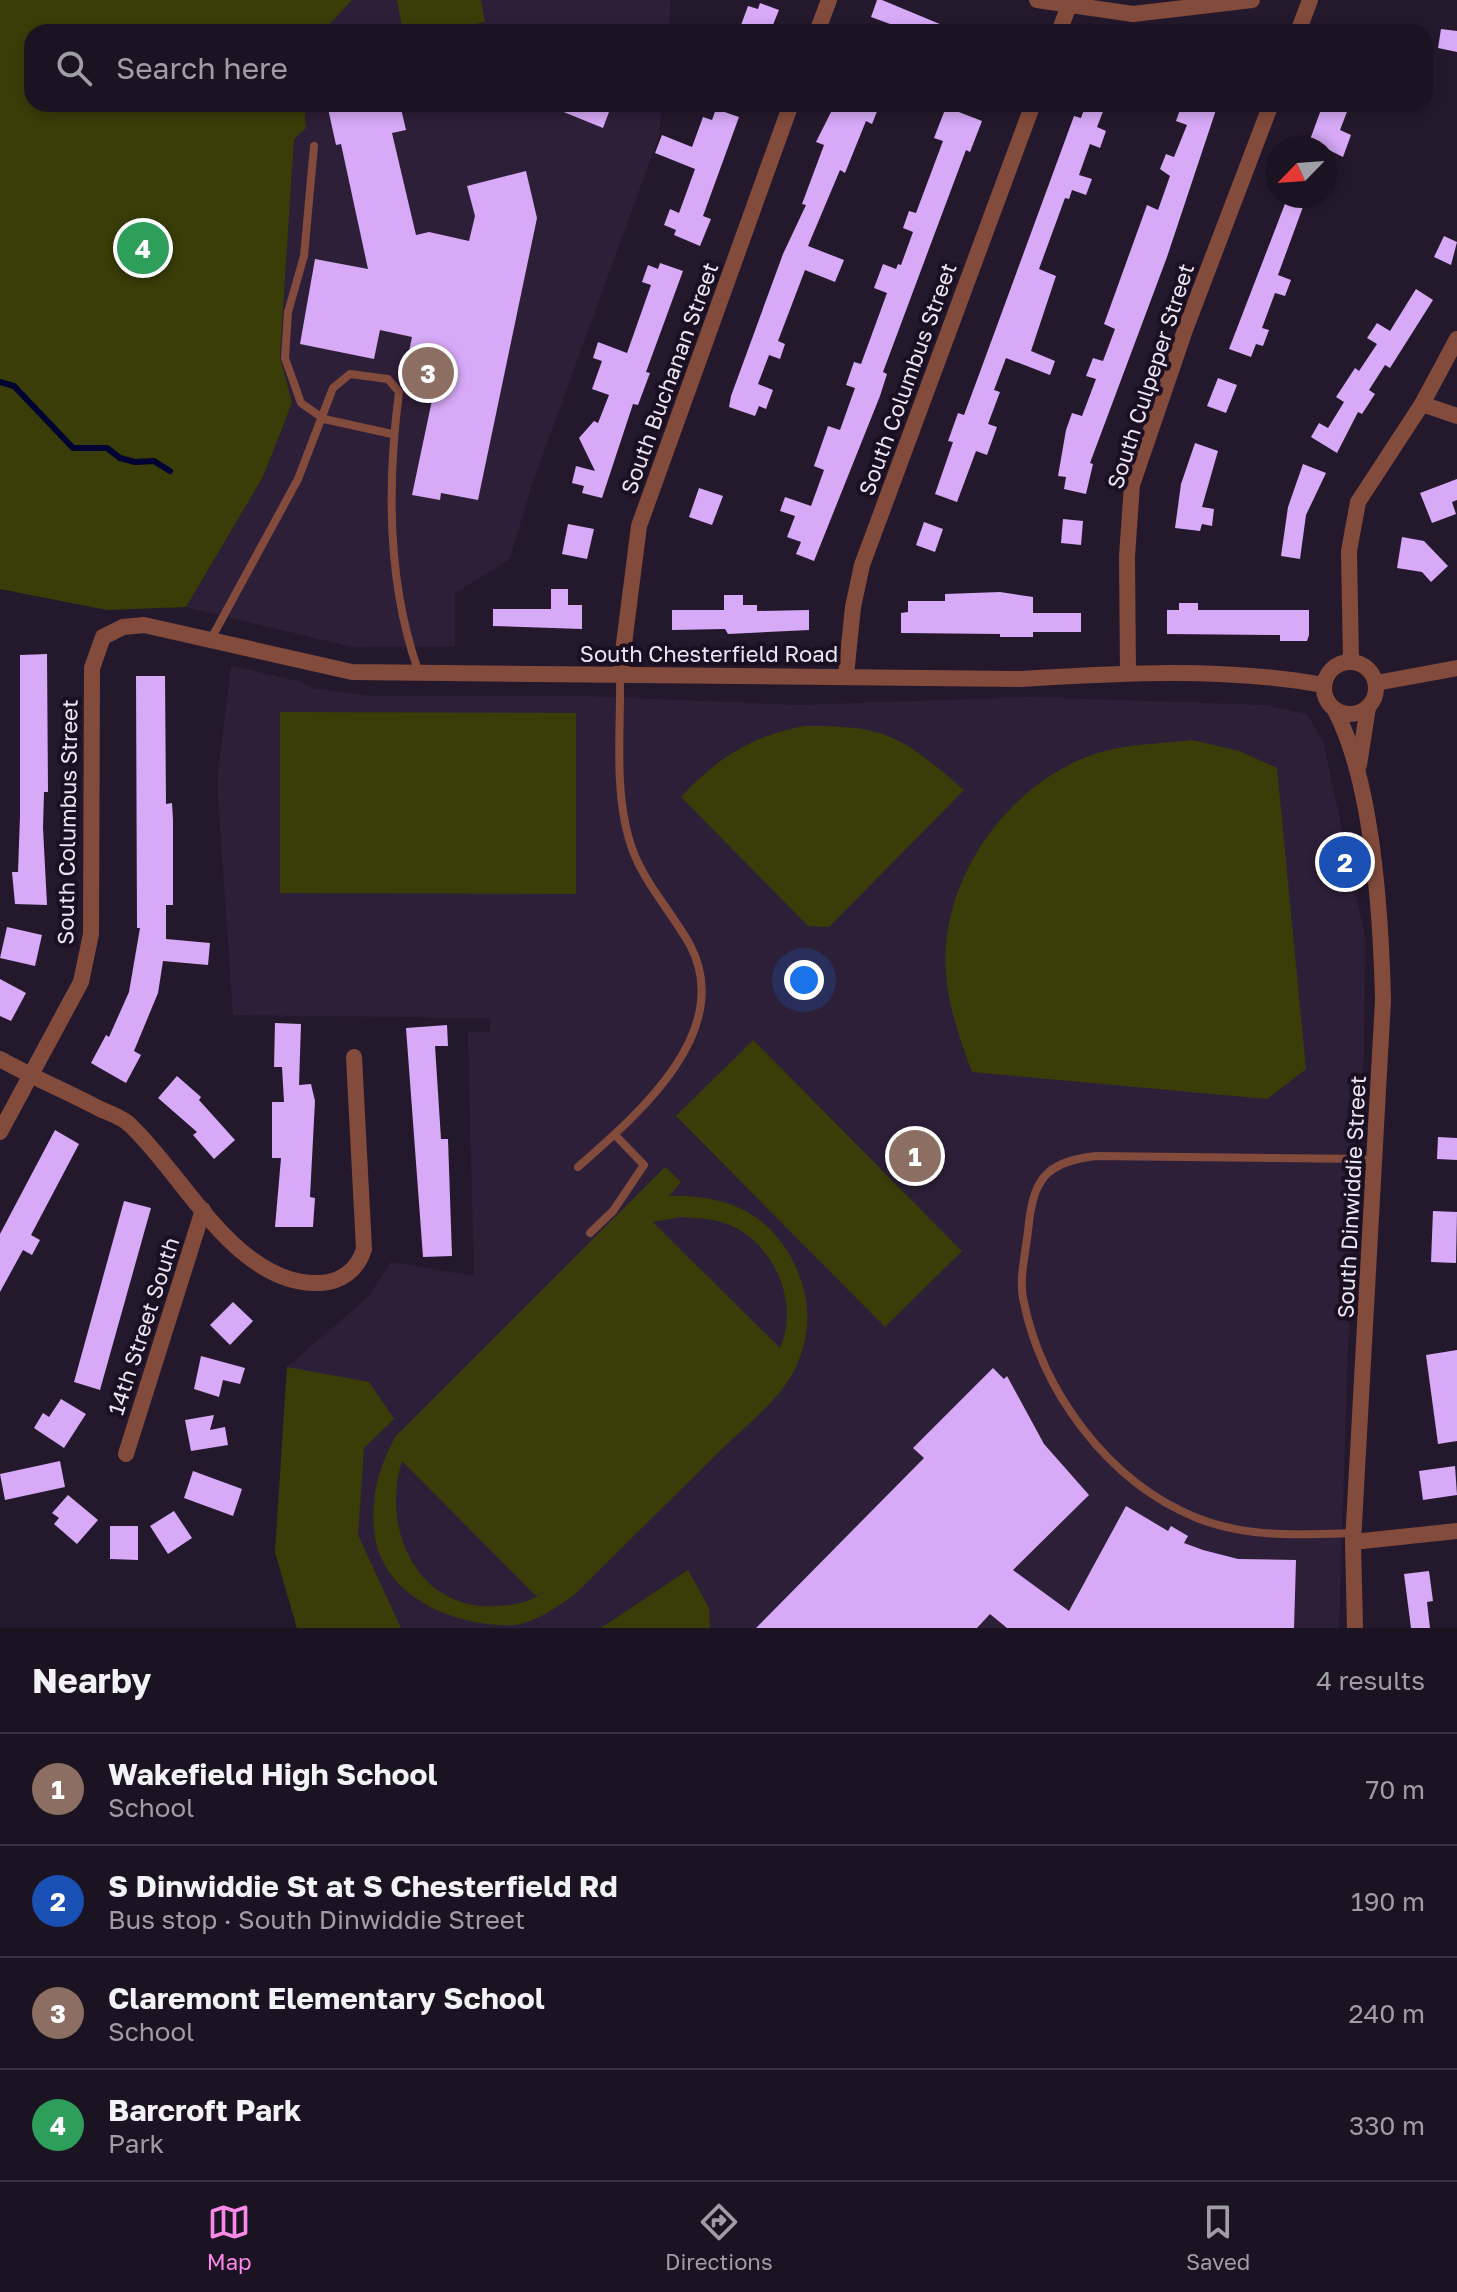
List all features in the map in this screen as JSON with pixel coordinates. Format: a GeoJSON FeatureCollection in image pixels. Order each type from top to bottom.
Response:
{"type":"FeatureCollection","features":[{"type":"Feature","properties":{"kind":"street"},"geometry":{"type":"LineString","coordinates":[[820,24],[829,0]]}},
{"type":"Feature","properties":{"kind":"street"},"geometry":{"type":"LineString","coordinates":[[1037,0],[1133,14],[1252,0]]}},
{"type":"Feature","properties":{"kind":"street"},"geometry":{"type":"LineString","coordinates":[[1301,24],[1310,0]]}},
{"type":"Feature","properties":{"kind":"street"},"geometry":{"type":"LineString","coordinates":[[1062,24],[1070,3]]}},
{"type":"Feature","properties":{"kind":"street","name":"South Buchanan Street"},"geometry":{"type":"LineString","coordinates":[[620,675],[639,526],[788,112]]}},
{"type":"Feature","properties":{"kind":"street","name":"South Columbus Street"},"geometry":{"type":"LineString","coordinates":[[846,675],[853,607],[862,565],[1030,112]]}},
{"type":"Feature","properties":{"kind":"street","name":"South Culpeper Street"},"geometry":{"type":"LineString","coordinates":[[1128,673],[1127,556],[1132,485],[1185,330],[1268,112]]}},
{"type":"Feature","properties":{"kind":"street"},"geometry":{"type":"LineString","coordinates":[[1351,661],[1349,551],[1358,502],[1422,404],[1457,339]]}},
{"type":"Feature","properties":{"kind":"street"},"geometry":{"type":"LineString","coordinates":[[1422,404],[1457,416]]}},
{"type":"Feature","properties":{"kind":"street","name":"South Chesterfield Road"},"geometry":{"type":"LineString","coordinates":[[103,637],[123,627],[144,625],[352,672],[1021,679],[1128,673],[1279,678],[1323,685]]}},
{"type":"Feature","properties":{"kind":"street","name":"South Columbus Street"},"geometry":{"type":"LineString","coordinates":[[0,1132],[81,982],[91,934],[92,668],[103,637]]}},
{"type":"Feature","properties":{"kind":"street"},"geometry":{"type":"LineString","coordinates":[[1351,661],[1367,668],[1376,683],[1373,700],[1368,707],[1352,714],[1335,710],[1325,697],[1323,685],[1335,666],[1351,661]]}},
{"type":"Feature","properties":{"kind":"street"},"geometry":{"type":"LineString","coordinates":[[1376,683],[1457,668]]}},
{"type":"Feature","properties":{"kind":"street","name":"South Dinwiddie Street"},"geometry":{"type":"LineString","coordinates":[[1358,770],[1368,707]]}},
{"type":"Feature","properties":{"kind":"street","name":"South Dinwiddie Street"},"geometry":{"type":"LineString","coordinates":[[1335,710],[1358,770],[1382,958],[1383,1000],[1354,1537],[1355,1628]]}},
{"type":"Feature","properties":{"kind":"street"},"geometry":{"type":"LineString","coordinates":[[0,1059],[129,1123],[255,1265],[311,1283],[331,1282],[360,1262],[365,1230],[354,1057]]}},
{"type":"Feature","properties":{"kind":"street","name":"14th Street South"},"geometry":{"type":"LineString","coordinates":[[126,1454],[203,1210]]}},
{"type":"Feature","properties":{"kind":"street"},"geometry":{"type":"LineString","coordinates":[[1354,1537],[1457,1531]]}},
{"type":"Feature","properties":{"kind":"lane"},"geometry":{"type":"LineString","coordinates":[[314,146],[304,256],[288,312],[285,358],[301,403],[324,419],[392,434]]}},
{"type":"Feature","properties":{"kind":"lane"},"geometry":{"type":"LineString","coordinates":[[211,639],[298,479],[324,419],[333,388],[350,374],[388,379],[399,392],[392,434],[397,587],[408,642],[419,673]]}},
{"type":"Feature","properties":{"kind":"lane"},"geometry":{"type":"LineString","coordinates":[[578,1167],[615,1135],[676,1067],[693,1036],[702,991],[691,947],[644,876],[629,842],[622,809],[620,675]]}},
{"type":"Feature","properties":{"kind":"lane"},"geometry":{"type":"LineString","coordinates":[[590,1233],[613,1211],[644,1165],[615,1135]]}},
{"type":"Feature","properties":{"kind":"lane"},"geometry":{"type":"LineString","coordinates":[[1354,1537],[1261,1535],[1197,1518],[1119,1470],[1066,1404],[1043,1361],[1022,1295],[1034,1193],[1046,1175],[1065,1160],[1096,1156],[1374,1159]]}},
{"type":"Feature","properties":{"kind":"shaded area"},"geometry":{"type":"Polygon","coordinates":[[[0,0],[352,0],[330,24],[24,24],[24,112],[305,112],[306,128],[294,139],[280,357],[292,403],[263,477],[186,607],[107,610],[0,589],[0,0]]]}},
{"type":"Feature","properties":{"kind":"shaded area"},"geometry":{"type":"Polygon","coordinates":[[[351,0],[671,0],[669,24],[328,24],[351,0]]]}},
{"type":"Feature","properties":{"kind":"shaded area"},"geometry":{"type":"Polygon","coordinates":[[[397,0],[481,0],[485,22],[475,24],[402,24],[397,0]]]}},
{"type":"Feature","properties":{"kind":"shaded area"},"geometry":{"type":"Polygon","coordinates":[[[305,112],[661,112],[659,136],[531,487],[510,559],[455,593],[455,646],[352,647],[186,607],[263,477],[292,403],[280,357],[294,139],[306,127],[305,112]]]}},
{"type":"Feature","properties":{"kind":"shaded area"},"geometry":{"type":"Polygon","coordinates":[[[231,666],[298,681],[312,688],[372,696],[585,696],[800,705],[1030,697],[1264,705],[1307,714],[1323,741],[1365,937],[1364,1051],[1348,1346],[1339,1628],[297,1628],[275,1552],[287,1367],[368,1297],[391,1262],[474,1276],[468,1032],[490,1032],[490,1018],[233,1015],[217,782],[231,666]]]}},
{"type":"Feature","properties":{"kind":"shaded area"},"geometry":{"type":"Polygon","coordinates":[[[280,712],[576,713],[576,894],[280,893],[280,712]]]}},
{"type":"Feature","properties":{"kind":"shaded area"},"geometry":{"type":"Polygon","coordinates":[[[804,726],[856,728],[892,738],[925,758],[964,790],[829,927],[808,926],[681,797],[708,771],[736,751],[768,736],[804,726]]]}},
{"type":"Feature","properties":{"kind":"shaded area"},"geometry":{"type":"Polygon","coordinates":[[[1192,740],[1239,751],[1277,768],[1306,1069],[1267,1099],[972,1072],[951,1006],[946,948],[951,913],[963,878],[980,846],[1002,817],[1028,792],[1057,771],[1089,756],[1114,749],[1192,740]]]}},
{"type":"Feature","properties":{"kind":"shaded area"},"geometry":{"type":"Polygon","coordinates":[[[753,1040],[962,1251],[885,1327],[676,1116],[753,1040]]]}},
{"type":"Feature","properties":{"kind":"shaded area"},"geometry":{"type":"Polygon","coordinates":[[[665,1167],[681,1182],[669,1196],[721,1201],[765,1224],[788,1252],[801,1280],[807,1309],[805,1338],[796,1367],[783,1389],[575,1594],[532,1620],[516,1625],[493,1625],[446,1614],[425,1604],[390,1574],[379,1553],[374,1530],[374,1505],[381,1470],[396,1436],[665,1167]],[[681,1217],[653,1222],[780,1348],[787,1314],[785,1297],[773,1264],[763,1250],[730,1225],[681,1217]],[[402,1461],[397,1487],[397,1514],[402,1539],[412,1562],[427,1581],[447,1596],[471,1605],[517,1604],[534,1598],[545,1591],[536,1596],[402,1461]]]}},
{"type":"Feature","properties":{"kind":"shaded area"},"geometry":{"type":"Polygon","coordinates":[[[287,1367],[369,1382],[394,1419],[364,1448],[358,1535],[401,1628],[297,1628],[275,1552],[287,1367]]]}},
{"type":"Feature","properties":{"kind":"shaded area"},"geometry":{"type":"Polygon","coordinates":[[[688,1570],[709,1608],[710,1628],[601,1628],[688,1570]]]}},
{"type":"Feature","properties":{"kind":"building"},"geometry":{"type":"Polygon","coordinates":[[[877,0],[882,0],[940,24],[890,24],[871,17],[877,0]]]}},
{"type":"Feature","properties":{"kind":"building"},"geometry":{"type":"Polygon","coordinates":[[[760,3],[779,10],[773,24],[741,24],[748,6],[758,9],[760,3]]]}},
{"type":"Feature","properties":{"kind":"building"},"geometry":{"type":"Polygon","coordinates":[[[1441,29],[1457,31],[1457,52],[1438,48],[1441,29]]]}},
{"type":"Feature","properties":{"kind":"building"},"geometry":{"type":"Polygon","coordinates":[[[329,112],[402,112],[406,130],[392,133],[416,235],[429,232],[469,241],[475,216],[467,186],[526,171],[537,218],[478,500],[441,493],[440,500],[412,495],[439,367],[407,361],[412,337],[380,330],[374,359],[300,344],[315,259],[368,269],[341,144],[336,145],[329,112]]]}},
{"type":"Feature","properties":{"kind":"building"},"geometry":{"type":"Polygon","coordinates":[[[564,112],[609,112],[603,128],[564,112]]]}},
{"type":"Feature","properties":{"kind":"building"},"geometry":{"type":"Polygon","coordinates":[[[715,112],[739,117],[703,216],[711,219],[700,246],[674,235],[676,230],[664,225],[670,209],[679,213],[695,169],[655,153],[662,135],[692,147],[703,117],[712,120],[715,112]]]}},
{"type":"Feature","properties":{"kind":"building"},"geometry":{"type":"Polygon","coordinates":[[[831,112],[877,112],[872,124],[866,121],[845,173],[840,170],[808,246],[844,260],[835,282],[805,270],[778,341],[785,344],[780,359],[769,355],[758,384],[773,390],[766,409],[759,406],[755,416],[729,407],[731,396],[783,254],[806,205],[802,204],[824,145],[816,142],[831,112]]]}},
{"type":"Feature","properties":{"kind":"building"},"geometry":{"type":"Polygon","coordinates":[[[944,112],[959,112],[982,121],[970,152],[966,150],[883,372],[887,374],[880,396],[814,561],[796,554],[801,542],[787,537],[795,516],[780,511],[785,497],[811,506],[824,470],[814,466],[828,426],[840,430],[855,388],[846,385],[854,362],[861,364],[887,293],[874,288],[883,264],[896,269],[898,264],[901,265],[913,232],[903,228],[909,211],[916,213],[943,141],[934,138],[944,112]]]}},
{"type":"Feature","properties":{"kind":"building"},"geometry":{"type":"Polygon","coordinates":[[[1083,112],[1103,112],[1097,127],[1106,131],[1100,148],[1090,144],[1079,175],[1092,179],[1086,195],[1072,190],[1069,199],[1065,198],[1039,269],[1056,276],[1031,351],[1055,361],[1050,375],[1006,358],[994,390],[1000,392],[988,424],[997,427],[987,455],[976,451],[957,502],[935,494],[953,442],[948,441],[958,413],[964,415],[1074,116],[1081,118],[1083,112]]]}},
{"type":"Feature","properties":{"kind":"building"},"geometry":{"type":"Polygon","coordinates":[[[1179,112],[1215,112],[1167,257],[1090,463],[1093,464],[1086,494],[1064,489],[1066,477],[1058,476],[1066,430],[1072,413],[1082,416],[1096,379],[1086,376],[1093,358],[1103,361],[1115,329],[1104,324],[1147,205],[1158,210],[1170,176],[1160,169],[1166,154],[1174,157],[1187,125],[1176,121],[1179,112]]]}},
{"type":"Feature","properties":{"kind":"building"},"geometry":{"type":"Polygon","coordinates":[[[1320,112],[1347,112],[1340,130],[1351,135],[1343,157],[1337,154],[1337,136],[1311,136],[1320,112]]]}},
{"type":"Feature","properties":{"kind":"building"},"geometry":{"type":"Polygon","coordinates":[[[1283,208],[1303,208],[1278,275],[1291,280],[1285,296],[1275,293],[1262,328],[1269,330],[1263,346],[1256,344],[1251,357],[1229,349],[1283,208]]]}},
{"type":"Feature","properties":{"kind":"building"},"geometry":{"type":"Polygon","coordinates":[[[1444,236],[1457,242],[1451,265],[1434,257],[1444,236]]]}},
{"type":"Feature","properties":{"kind":"building"},"geometry":{"type":"Polygon","coordinates":[[[660,263],[683,271],[646,372],[650,373],[638,405],[633,404],[602,498],[582,493],[584,486],[572,483],[576,466],[595,471],[579,438],[594,421],[598,423],[609,395],[592,389],[602,361],[593,358],[598,342],[627,353],[651,285],[642,282],[648,265],[658,269],[660,263]]]}},
{"type":"Feature","properties":{"kind":"building"},"geometry":{"type":"Polygon","coordinates":[[[1416,289],[1433,300],[1390,368],[1385,365],[1369,390],[1375,394],[1362,414],[1358,412],[1337,453],[1311,437],[1319,423],[1328,428],[1344,402],[1336,397],[1355,368],[1359,371],[1377,344],[1367,338],[1377,323],[1390,331],[1416,289]]]}},
{"type":"Feature","properties":{"kind":"building"},"geometry":{"type":"Polygon","coordinates":[[[1218,378],[1237,385],[1226,413],[1207,406],[1218,378]]]}},
{"type":"Feature","properties":{"kind":"building"},"geometry":{"type":"Polygon","coordinates":[[[1195,443],[1218,451],[1202,507],[1214,509],[1212,526],[1202,524],[1200,531],[1175,528],[1181,484],[1195,443]]]}},
{"type":"Feature","properties":{"kind":"building"},"geometry":{"type":"Polygon","coordinates":[[[1303,464],[1326,473],[1306,515],[1300,559],[1281,556],[1288,507],[1303,464]]]}},
{"type":"Feature","properties":{"kind":"building"},"geometry":{"type":"Polygon","coordinates":[[[1457,479],[1457,500],[1452,502],[1456,514],[1432,523],[1420,493],[1457,479]]]}},
{"type":"Feature","properties":{"kind":"building"},"geometry":{"type":"Polygon","coordinates":[[[699,488],[723,496],[712,525],[689,517],[699,488]]]}},
{"type":"Feature","properties":{"kind":"building"},"geometry":{"type":"Polygon","coordinates":[[[1063,519],[1083,521],[1081,545],[1061,543],[1063,519]]]}},
{"type":"Feature","properties":{"kind":"building"},"geometry":{"type":"Polygon","coordinates":[[[924,522],[943,529],[935,552],[916,545],[924,522]]]}},
{"type":"Feature","properties":{"kind":"building"},"geometry":{"type":"Polygon","coordinates":[[[568,524],[594,529],[587,559],[562,554],[568,524]]]}},
{"type":"Feature","properties":{"kind":"building"},"geometry":{"type":"Polygon","coordinates":[[[1402,537],[1424,541],[1448,566],[1431,582],[1422,572],[1397,568],[1402,537]]]}},
{"type":"Feature","properties":{"kind":"building"},"geometry":{"type":"Polygon","coordinates":[[[551,589],[568,589],[568,605],[582,605],[582,629],[493,626],[493,609],[551,609],[551,589]]]}},
{"type":"Feature","properties":{"kind":"building"},"geometry":{"type":"Polygon","coordinates":[[[1000,592],[1033,597],[1033,613],[1081,613],[1081,632],[1033,632],[1033,637],[901,633],[901,613],[908,612],[908,601],[945,601],[945,594],[1000,592]]]}},
{"type":"Feature","properties":{"kind":"building"},"geometry":{"type":"Polygon","coordinates":[[[724,595],[743,595],[743,605],[757,605],[757,611],[809,610],[809,630],[728,634],[725,629],[672,630],[672,610],[724,610],[724,595]]]}},
{"type":"Feature","properties":{"kind":"building"},"geometry":{"type":"Polygon","coordinates":[[[1179,603],[1198,603],[1198,610],[1309,610],[1309,635],[1307,641],[1280,641],[1280,635],[1167,634],[1167,610],[1179,610],[1179,603]]]}},
{"type":"Feature","properties":{"kind":"building"},"geometry":{"type":"Polygon","coordinates":[[[47,654],[48,792],[44,792],[43,828],[47,905],[15,904],[12,872],[18,872],[20,655],[47,654]]]}},
{"type":"Feature","properties":{"kind":"building"},"geometry":{"type":"Polygon","coordinates":[[[136,676],[165,676],[166,804],[172,803],[173,820],[173,905],[166,905],[166,939],[210,943],[208,965],[163,961],[158,993],[134,1051],[141,1055],[126,1083],[91,1063],[106,1035],[109,1037],[129,992],[140,928],[137,928],[136,676]]]}},
{"type":"Feature","properties":{"kind":"building"},"geometry":{"type":"Polygon","coordinates":[[[7,927],[42,935],[35,966],[0,958],[7,927]]]}},
{"type":"Feature","properties":{"kind":"building"},"geometry":{"type":"Polygon","coordinates":[[[0,979],[26,993],[11,1021],[0,1016],[0,979]]]}},
{"type":"Feature","properties":{"kind":"building"},"geometry":{"type":"Polygon","coordinates":[[[275,1023],[301,1024],[299,1085],[311,1084],[315,1101],[310,1197],[315,1198],[313,1227],[275,1227],[281,1158],[272,1158],[272,1102],[284,1102],[282,1067],[274,1067],[275,1023]]]}},
{"type":"Feature","properties":{"kind":"building"},"geometry":{"type":"Polygon","coordinates":[[[447,1025],[448,1046],[435,1046],[441,1139],[448,1139],[452,1256],[423,1257],[406,1028],[447,1025]]]}},
{"type":"Feature","properties":{"kind":"building"},"geometry":{"type":"Polygon","coordinates":[[[177,1076],[201,1097],[199,1100],[235,1140],[214,1159],[193,1135],[197,1132],[158,1098],[177,1076]]]}},
{"type":"Feature","properties":{"kind":"building"},"geometry":{"type":"Polygon","coordinates":[[[55,1130],[79,1144],[31,1235],[40,1240],[32,1255],[23,1250],[0,1292],[0,1234],[55,1130]]]}},
{"type":"Feature","properties":{"kind":"building"},"geometry":{"type":"Polygon","coordinates":[[[1438,1137],[1457,1138],[1457,1160],[1437,1159],[1438,1137]]]}},
{"type":"Feature","properties":{"kind":"building"},"geometry":{"type":"Polygon","coordinates":[[[124,1201],[151,1208],[100,1390],[74,1382],[124,1201]]]}},
{"type":"Feature","properties":{"kind":"building"},"geometry":{"type":"Polygon","coordinates":[[[1433,1211],[1457,1212],[1456,1263],[1431,1262],[1433,1211]]]}},
{"type":"Feature","properties":{"kind":"building"},"geometry":{"type":"Polygon","coordinates":[[[233,1302],[253,1321],[230,1345],[210,1325],[233,1302]]]}},
{"type":"Feature","properties":{"kind":"building"},"geometry":{"type":"Polygon","coordinates":[[[1457,1350],[1457,1441],[1438,1444],[1426,1355],[1457,1350]]]}},
{"type":"Feature","properties":{"kind":"building"},"geometry":{"type":"Polygon","coordinates":[[[201,1356],[245,1368],[240,1384],[223,1380],[219,1397],[194,1389],[201,1356]]]}},
{"type":"Feature","properties":{"kind":"building"},"geometry":{"type":"Polygon","coordinates":[[[993,1368],[1004,1379],[1007,1376],[1044,1444],[1089,1495],[1013,1570],[1069,1611],[1126,1506],[1168,1531],[1171,1526],[1188,1536],[1184,1543],[1203,1550],[1238,1559],[1296,1560],[1294,1628],[1007,1628],[990,1614],[977,1628],[756,1628],[924,1458],[913,1448],[993,1368]]]}},
{"type":"Feature","properties":{"kind":"building"},"geometry":{"type":"Polygon","coordinates":[[[61,1399],[86,1414],[64,1448],[34,1428],[43,1413],[49,1417],[61,1399]]]}},
{"type":"Feature","properties":{"kind":"building"},"geometry":{"type":"Polygon","coordinates":[[[214,1415],[210,1430],[225,1427],[228,1445],[191,1451],[185,1420],[214,1415]]]}},
{"type":"Feature","properties":{"kind":"building"},"geometry":{"type":"Polygon","coordinates":[[[60,1461],[65,1487],[5,1500],[0,1474],[60,1461]]]}},
{"type":"Feature","properties":{"kind":"building"},"geometry":{"type":"Polygon","coordinates":[[[1455,1466],[1457,1495],[1423,1500],[1419,1471],[1455,1466]]]}},
{"type":"Feature","properties":{"kind":"building"},"geometry":{"type":"Polygon","coordinates":[[[193,1471],[242,1489],[233,1516],[184,1498],[193,1471]]]}},
{"type":"Feature","properties":{"kind":"building"},"geometry":{"type":"Polygon","coordinates":[[[68,1495],[98,1520],[77,1544],[54,1524],[59,1518],[52,1513],[68,1495]]]}},
{"type":"Feature","properties":{"kind":"building"},"geometry":{"type":"Polygon","coordinates":[[[174,1511],[192,1538],[168,1554],[150,1526],[174,1511]]]}},
{"type":"Feature","properties":{"kind":"building"},"geometry":{"type":"Polygon","coordinates":[[[110,1526],[138,1526],[138,1560],[110,1559],[110,1526]]]}},
{"type":"Feature","properties":{"kind":"building"},"geometry":{"type":"Polygon","coordinates":[[[1429,1571],[1433,1601],[1427,1602],[1430,1628],[1411,1628],[1404,1574],[1429,1571]]]}},
{"type":"Feature","properties":{"kind":"waterway"},"geometry":{"type":"LineString","coordinates":[[0,382],[14,386],[73,448],[107,448],[120,458],[135,462],[154,461],[170,471]]}},
{"type":"Feature","properties":{"kind":"place","name":"Barcroft Park"},"geometry":{"type":"Point","coordinates":[143,248]}},
{"type":"Feature","properties":{"kind":"place","name":"Claremont Elementary School"},"geometry":{"type":"Point","coordinates":[428,373]}},
{"type":"Feature","properties":{"kind":"place","name":"S Dinwiddie St at S Chesterfield Rd"},"geometry":{"type":"Point","coordinates":[1345,862]}},
{"type":"Feature","properties":{"kind":"place","name":"Wakefield High School"},"geometry":{"type":"Point","coordinates":[915,1156]}}]}
